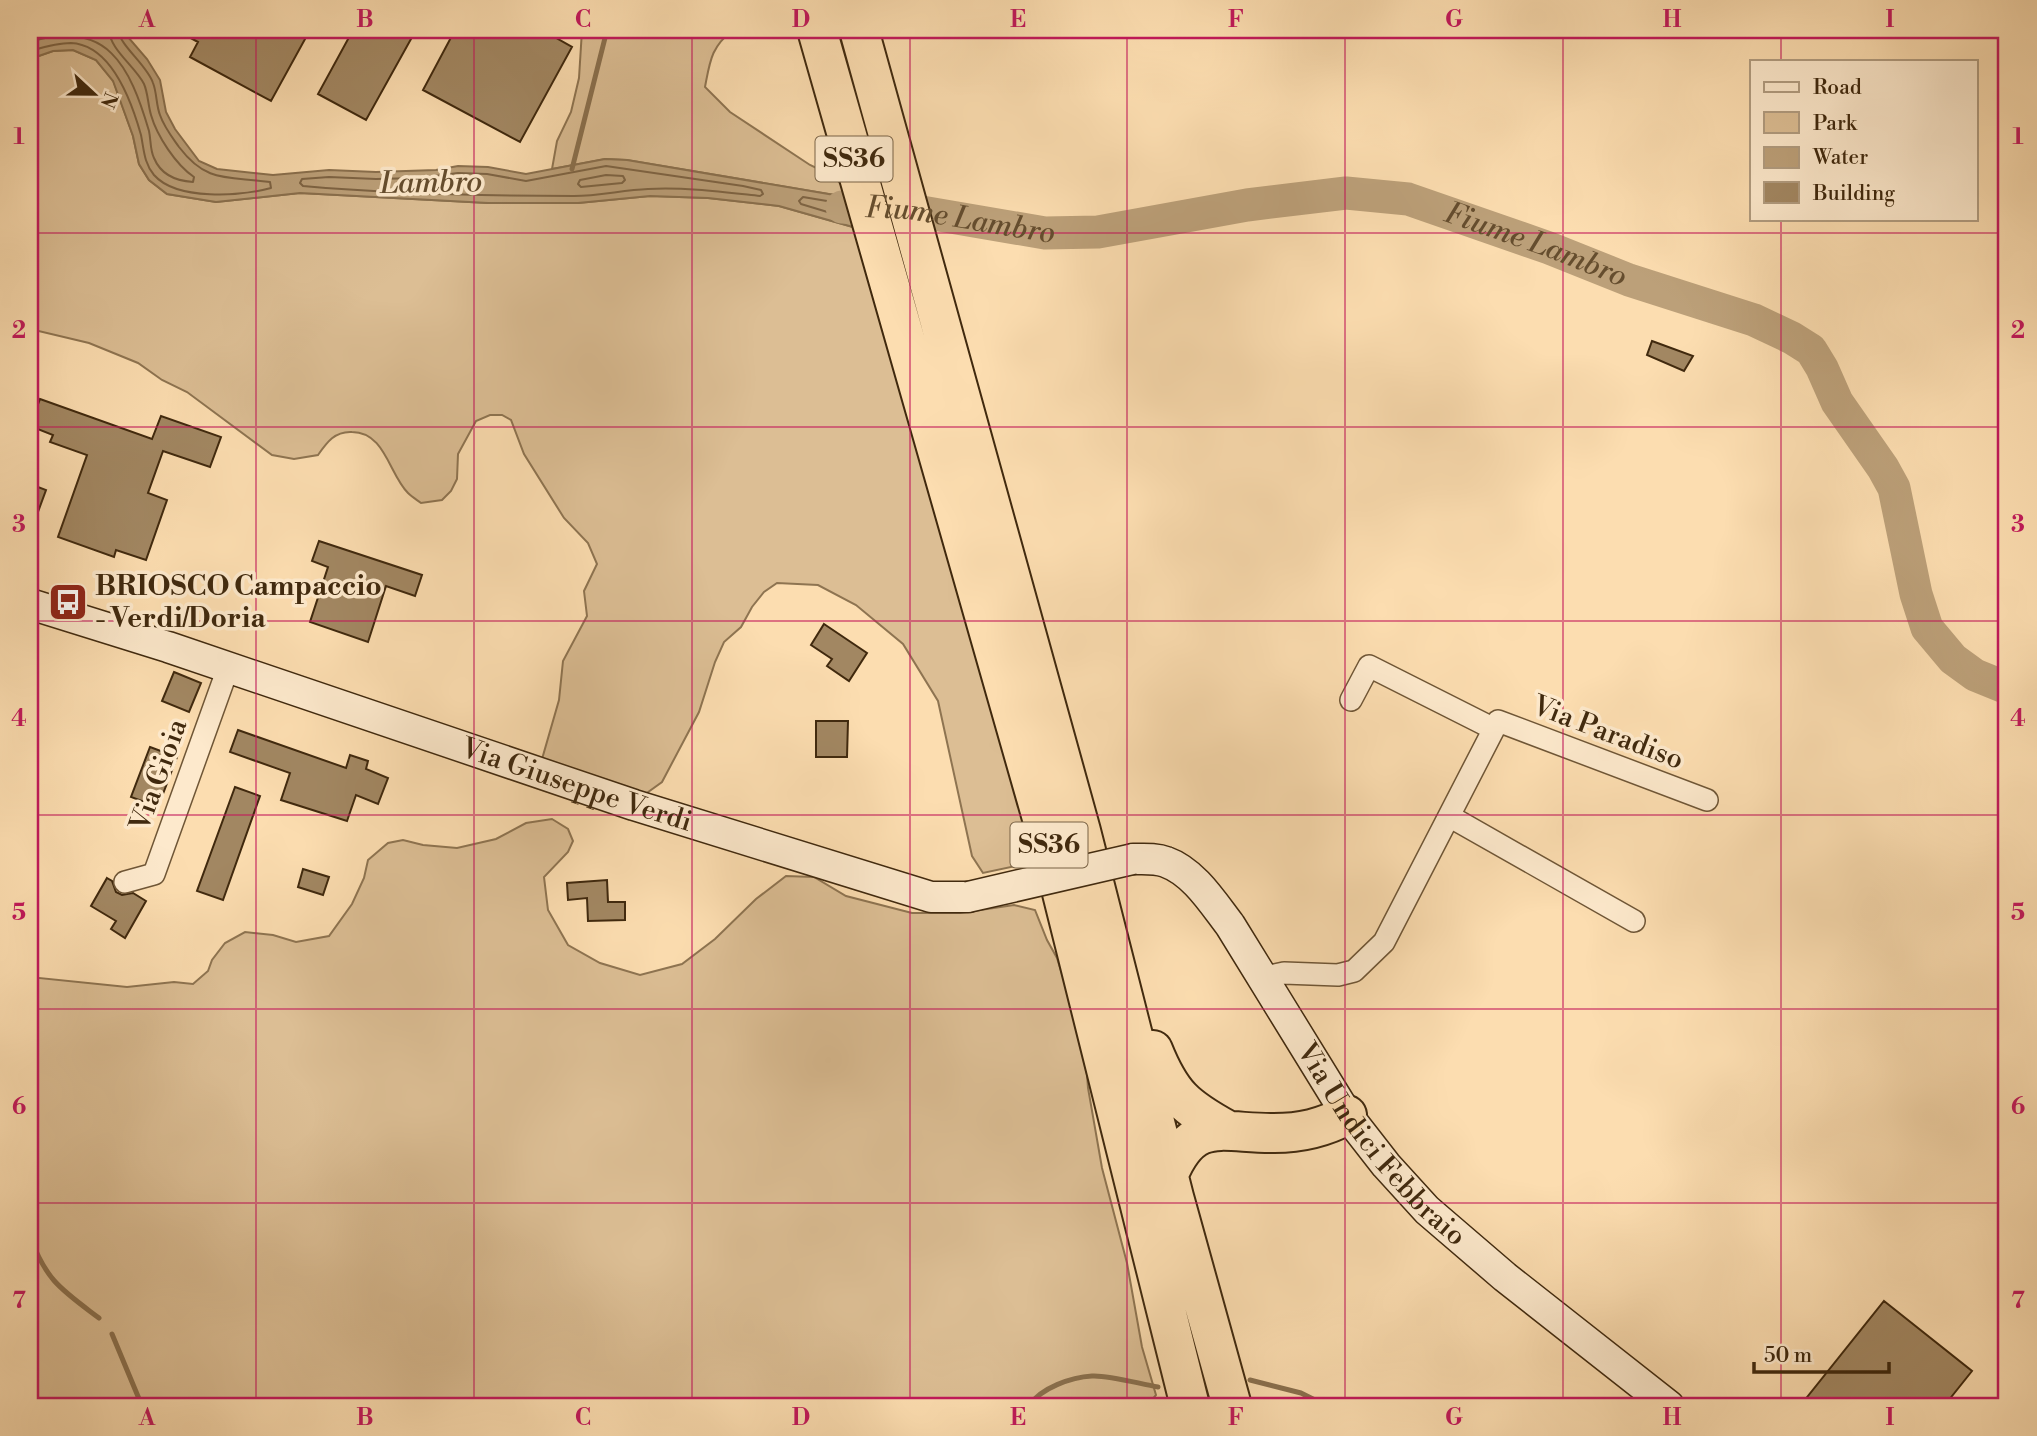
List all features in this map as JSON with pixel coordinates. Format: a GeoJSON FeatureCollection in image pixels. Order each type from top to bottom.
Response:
{"type":"FeatureCollection","features":[{"type":"Feature","properties":{"kind":"highway","name":"SS36"},"geometry":{"type":"LineString","coordinates":[[817,30],[1053,857],[1191,1406]]}},
{"type":"Feature","properties":{"kind":"highway","name":"SS36"},"geometry":{"type":"LineString","coordinates":[[859,30],[1081,831],[1232,1406]]}},
{"type":"Feature","properties":{"kind":"highway"},"geometry":{"type":"LineString","coordinates":[[1081,831],[1110,893],[1153,1049],[1164,1076],[1177,1096],[1188,1106],[1227,1130]]}},
{"type":"Feature","properties":{"kind":"highway"},"geometry":{"type":"LineString","coordinates":[[1169,1174],[1177,1154],[1186,1143],[1200,1135],[1227,1130],[1276,1133],[1340,1103]]}},
{"type":"Feature","properties":{"kind":"street","name":"Via Giuseppe Verdi"},"geometry":{"type":"LineString","coordinates":[[30,604],[634,805],[931,897],[968,897],[1132,859]]}},
{"type":"Feature","properties":{"kind":"street","name":"Via Paradiso"},"geometry":{"type":"LineString","coordinates":[[1351,700],[1369,666],[1494,729]]}},
{"type":"Feature","properties":{"kind":"street","name":"Via Gioia"},"geometry":{"type":"LineString","coordinates":[[125,882],[154,874],[228,668]]}},
{"type":"Feature","properties":{"kind":"street","name":"Via Paradiso"},"geometry":{"type":"LineString","coordinates":[[1261,978],[1284,973],[1338,975],[1354,971],[1384,942],[1498,721],[1707,800]]}},
{"type":"Feature","properties":{"kind":"street"},"geometry":{"type":"LineString","coordinates":[[1449,816],[1634,921]]}},
{"type":"Feature","properties":{"kind":"street","name":"Via Undici Febbraio"},"geometry":{"type":"LineString","coordinates":[[1132,859],[1167,862],[1192,879],[1230,925],[1340,1103],[1386,1165],[1427,1210],[1505,1277],[1669,1406]]}},
{"type":"Feature","properties":{"kind":"green space"},"geometry":{"type":"Polygon","coordinates":[[[582,30],[733,30],[716,49],[710,62],[705,87],[730,112],[810,165],[835,177],[852,198],[627,160],[605,159],[552,169],[557,141],[571,112],[579,78],[582,30]]]}},
{"type":"Feature","properties":{"kind":"green space"},"geometry":{"type":"Polygon","coordinates":[[[73,50],[96,60],[113,80],[133,136],[139,164],[149,180],[167,194],[216,202],[300,193],[488,203],[578,203],[650,196],[708,198],[779,206],[860,229],[1039,861],[983,873],[972,856],[938,701],[903,644],[856,605],[818,585],[777,583],[764,592],[741,627],[724,642],[699,712],[662,782],[644,795],[538,773],[559,700],[563,661],[587,616],[584,591],[597,564],[588,543],[564,518],[524,454],[511,420],[502,415],[490,415],[476,421],[458,454],[457,479],[451,491],[442,500],[421,503],[401,485],[379,446],[363,434],[346,432],[336,435],[318,455],[294,459],[272,455],[187,392],[162,380],[138,363],[89,343],[30,329],[30,59],[53,51],[73,50]]]}},
{"type":"Feature","properties":{"kind":"green space"},"geometry":{"type":"Polygon","coordinates":[[[552,819],[568,829],[573,841],[568,852],[544,877],[548,910],[568,945],[600,963],[640,975],[682,964],[715,939],[756,899],[786,876],[814,877],[846,896],[912,913],[960,913],[1014,905],[1035,910],[1057,958],[1085,1048],[1088,1088],[1102,1168],[1127,1263],[1142,1347],[1156,1395],[1147,1406],[30,1406],[30,977],[127,987],[174,982],[193,984],[208,971],[212,960],[225,943],[245,932],[273,935],[296,942],[329,936],[352,904],[364,878],[368,860],[388,843],[403,840],[457,848],[496,839],[526,823],[552,819]]]}},
{"type":"Feature","properties":{"kind":"water","name":"Lambro"},"geometry":{"type":"Polygon","coordinates":[[[30,30],[122,30],[147,59],[160,80],[166,112],[175,129],[199,161],[217,169],[273,175],[329,170],[436,170],[458,166],[488,167],[526,174],[605,159],[627,160],[852,198],[860,229],[779,206],[708,198],[650,196],[578,203],[488,203],[300,193],[216,202],[167,194],[149,180],[139,164],[133,136],[113,81],[96,60],[73,50],[53,51],[30,59],[30,30]]]}},
{"type":"Feature","properties":{"kind":"building"},"geometry":{"type":"Polygon","coordinates":[[[176,30],[310,30],[271,101],[190,57],[198,42],[176,30]]]}},
{"type":"Feature","properties":{"kind":"building"},"geometry":{"type":"Polygon","coordinates":[[[353,30],[416,30],[366,120],[318,94],[353,30]]]}},
{"type":"Feature","properties":{"kind":"building"},"geometry":{"type":"Polygon","coordinates":[[[455,30],[542,30],[572,47],[520,142],[423,90],[455,30]]]}},
{"type":"Feature","properties":{"kind":"building"},"geometry":{"type":"Polygon","coordinates":[[[1652,341],[1693,356],[1684,371],[1647,355],[1652,341]]]}},
{"type":"Feature","properties":{"kind":"building"},"geometry":{"type":"Polygon","coordinates":[[[40,399],[152,439],[161,416],[221,437],[210,467],[163,451],[148,493],[167,500],[146,560],[116,550],[114,557],[58,537],[87,455],[50,442],[53,435],[30,426],[40,399]]]}},
{"type":"Feature","properties":{"kind":"building"},"geometry":{"type":"Polygon","coordinates":[[[30,484],[46,490],[31,531],[30,530],[30,484]]]}},
{"type":"Feature","properties":{"kind":"building"},"geometry":{"type":"Polygon","coordinates":[[[319,541],[422,575],[415,596],[386,586],[368,642],[310,622],[328,567],[312,561],[319,541]]]}},
{"type":"Feature","properties":{"kind":"building"},"geometry":{"type":"Polygon","coordinates":[[[824,624],[867,653],[849,681],[827,666],[832,659],[811,645],[824,624]]]}},
{"type":"Feature","properties":{"kind":"building"},"geometry":{"type":"Polygon","coordinates":[[[174,672],[201,683],[189,712],[162,701],[174,672]]]}},
{"type":"Feature","properties":{"kind":"building"},"geometry":{"type":"Polygon","coordinates":[[[816,721],[848,721],[847,757],[816,757],[816,721]]]}},
{"type":"Feature","properties":{"kind":"building"},"geometry":{"type":"Polygon","coordinates":[[[238,730],[346,768],[350,755],[368,761],[366,769],[388,778],[378,804],[356,795],[347,821],[281,800],[290,773],[230,752],[238,730]]]}},
{"type":"Feature","properties":{"kind":"building"},"geometry":{"type":"Polygon","coordinates":[[[150,747],[177,757],[158,807],[131,797],[150,747]]]}},
{"type":"Feature","properties":{"kind":"building"},"geometry":{"type":"Polygon","coordinates":[[[235,787],[260,796],[223,900],[197,891],[235,787]]]}},
{"type":"Feature","properties":{"kind":"building"},"geometry":{"type":"Polygon","coordinates":[[[303,869],[329,877],[323,895],[298,887],[303,869]]]}},
{"type":"Feature","properties":{"kind":"building"},"geometry":{"type":"Polygon","coordinates":[[[107,878],[112,881],[116,892],[122,895],[133,893],[146,901],[125,938],[111,929],[116,921],[91,906],[107,878]]]}},
{"type":"Feature","properties":{"kind":"building"},"geometry":{"type":"Polygon","coordinates":[[[607,880],[608,902],[625,902],[625,920],[588,921],[587,898],[568,900],[567,883],[607,880]]]}},
{"type":"Feature","properties":{"kind":"building"},"geometry":{"type":"Polygon","coordinates":[[[1884,1301],[1972,1371],[1944,1406],[1800,1406],[1884,1301]]]}},
{"type":"Feature","properties":{"kind":"waterway"},"geometry":{"type":"LineString","coordinates":[[572,169],[607,30]]}},
{"type":"Feature","properties":{"kind":"waterway","name":"Fiume Lambro"},"geometry":{"type":"LineString","coordinates":[[842,207],[910,210],[1045,233],[1098,232],[1247,205],[1346,193],[1408,199],[1549,248],[1629,280],[1754,320],[1811,350],[1837,402],[1883,468],[1894,488],[1916,594],[1927,628],[1953,659],[1975,675],[2007,688]]}},
{"type":"Feature","properties":{"kind":"waterway"},"geometry":{"type":"LineString","coordinates":[[30,1236],[49,1274],[75,1300],[99,1318]]}},
{"type":"Feature","properties":{"kind":"waterway"},"geometry":{"type":"LineString","coordinates":[[112,1334],[142,1406]]}},
{"type":"Feature","properties":{"kind":"waterway"},"geometry":{"type":"LineString","coordinates":[[1029,1406],[1048,1389],[1084,1377],[1107,1377],[1158,1387]]}},
{"type":"Feature","properties":{"kind":"waterway"},"geometry":{"type":"LineString","coordinates":[[1250,1380],[1301,1393],[1327,1406]]}},
{"type":"Feature","properties":{"kind":"place","name":"BRIOSCO Campaccio - Verdi/Doria"},"geometry":{"type":"Point","coordinates":[68,602]}}]}
